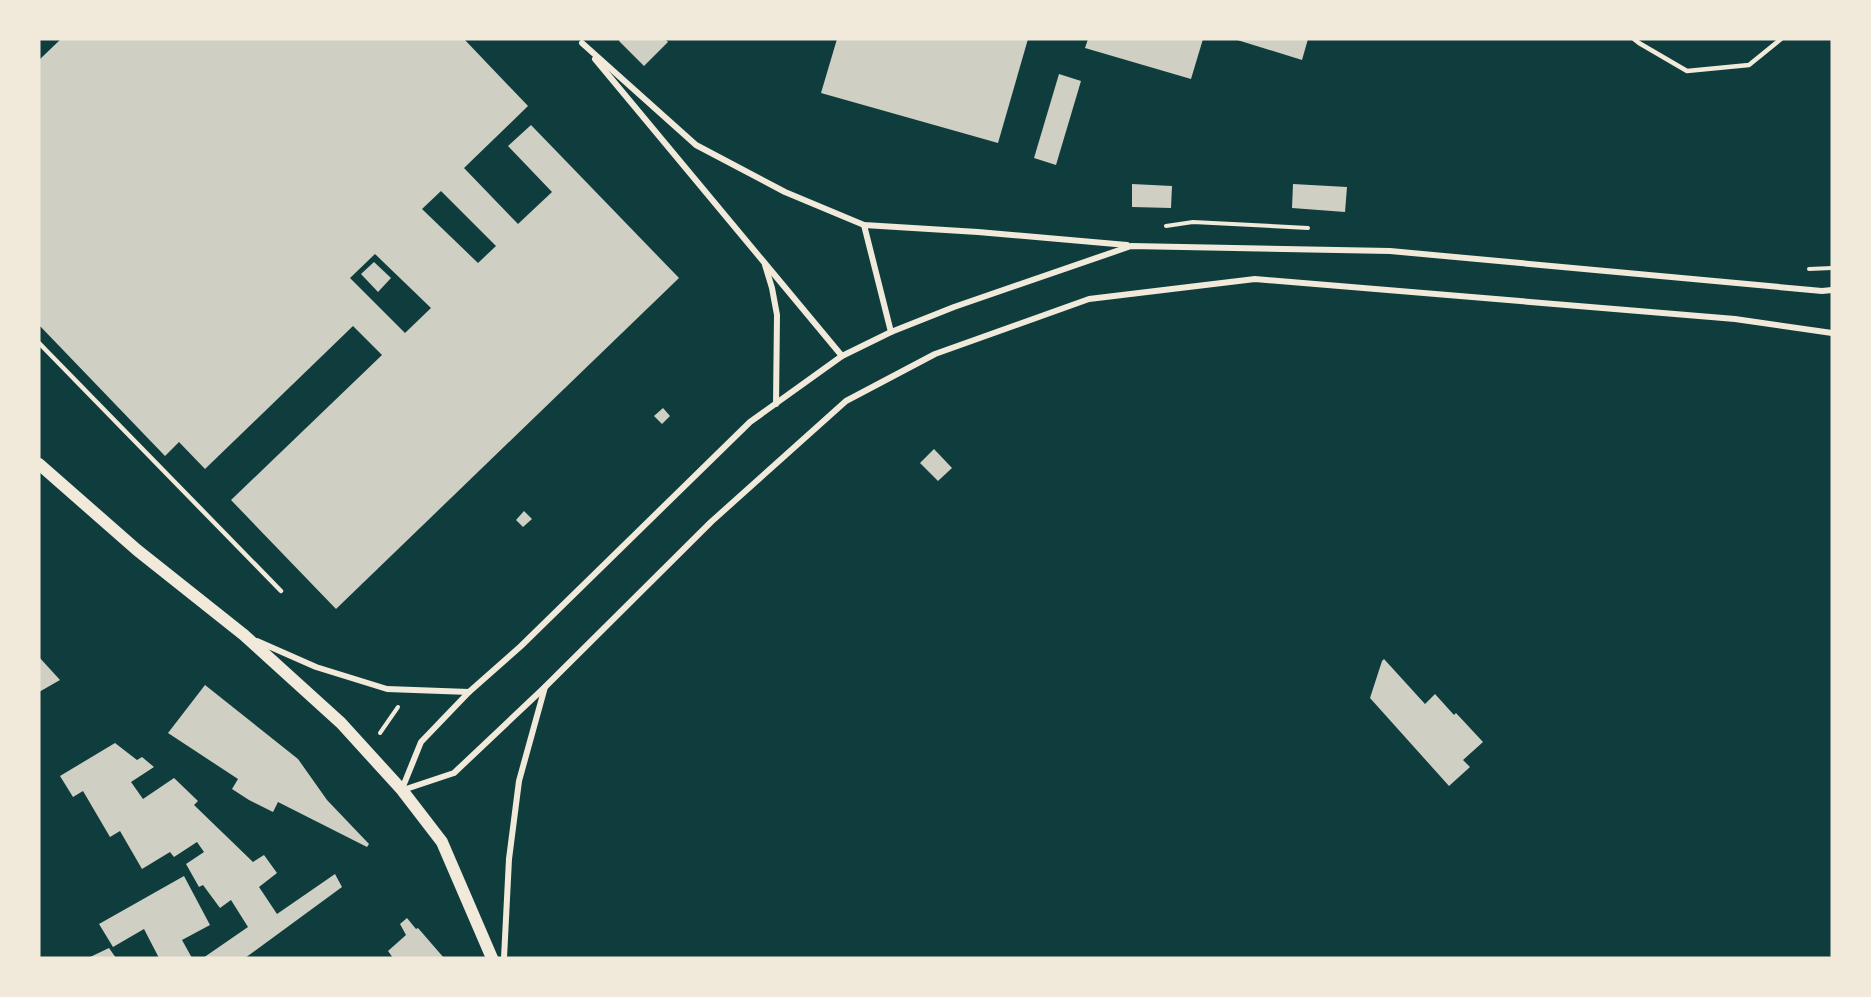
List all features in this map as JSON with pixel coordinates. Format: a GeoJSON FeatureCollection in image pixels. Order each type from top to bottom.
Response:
{"type":"FeatureCollection","features":[{"type":"Feature","properties":{"kind":"main road"},"geometry":{"type":"LineString","coordinates":[[39,464],[137,550],[244,635],[341,723],[402,790],[442,842],[492,958]]}},
{"type":"Feature","properties":{"kind":"street"},"geometry":{"type":"LineString","coordinates":[[580,41],[696,145],[785,192],[864,225],[978,232],[1131,246],[1390,251],[1822,291],[1832,290]]}},
{"type":"Feature","properties":{"kind":"street"},"geometry":{"type":"LineString","coordinates":[[580,41],[842,356]]}},
{"type":"Feature","properties":{"kind":"street"},"geometry":{"type":"LineString","coordinates":[[864,225],[891,332]]}},
{"type":"Feature","properties":{"kind":"street"},"geometry":{"type":"LineString","coordinates":[[402,790],[421,741],[750,422],[842,356],[891,332],[954,307],[1131,246]]}},
{"type":"Feature","properties":{"kind":"street"},"geometry":{"type":"LineString","coordinates":[[764,261],[777,315],[776,404]]}},
{"type":"Feature","properties":{"kind":"street"},"geometry":{"type":"LineString","coordinates":[[402,790],[454,773],[545,687],[711,522],[846,401],[935,354],[1089,299],[1255,279],[1735,319],[1832,333]]}},
{"type":"Feature","properties":{"kind":"street"},"geometry":{"type":"LineString","coordinates":[[244,635],[316,667],[387,689],[469,692]]}},
{"type":"Feature","properties":{"kind":"street"},"geometry":{"type":"LineString","coordinates":[[504,958],[509,859],[519,781],[545,687]]}},
{"type":"Feature","properties":{"kind":"lane"},"geometry":{"type":"LineString","coordinates":[[1634,39],[1687,70],[1749,65],[1781,39]]}},
{"type":"Feature","properties":{"kind":"lane"},"geometry":{"type":"LineString","coordinates":[[39,343],[281,591]]}},
{"type":"Feature","properties":{"kind":"building"},"geometry":{"type":"Polygon","coordinates":[[[61,39],[464,39],[528,106],[464,168],[518,224],[552,192],[508,146],[531,125],[679,278],[336,609],[231,500],[382,355],[353,326],[205,469],[179,442],[165,456],[39,325],[39,60],[61,39]],[[441,191],[422,209],[478,263],[496,246],[441,191]],[[375,254],[350,278],[405,333],[431,308],[375,254]]]}},
{"type":"Feature","properties":{"kind":"building"},"geometry":{"type":"Polygon","coordinates":[[[620,39],[665,39],[668,42],[644,66],[619,41],[620,39]]]}},
{"type":"Feature","properties":{"kind":"building"},"geometry":{"type":"Polygon","coordinates":[[[837,39],[1028,39],[998,143],[821,93],[837,39]]]}},
{"type":"Feature","properties":{"kind":"building"},"geometry":{"type":"Polygon","coordinates":[[[1088,39],[1203,39],[1191,79],[1085,48],[1088,39]]]}},
{"type":"Feature","properties":{"kind":"building"},"geometry":{"type":"Polygon","coordinates":[[[1234,39],[1308,39],[1302,60],[1234,39]]]}},
{"type":"Feature","properties":{"kind":"building"},"geometry":{"type":"Polygon","coordinates":[[[1059,74],[1081,81],[1056,165],[1034,158],[1059,74]]]}},
{"type":"Feature","properties":{"kind":"building"},"geometry":{"type":"Polygon","coordinates":[[[1132,184],[1172,186],[1171,208],[1132,207],[1132,184]]]}},
{"type":"Feature","properties":{"kind":"building"},"geometry":{"type":"Polygon","coordinates":[[[1293,184],[1347,187],[1345,212],[1292,208],[1293,184]]]}},
{"type":"Feature","properties":{"kind":"building"},"geometry":{"type":"Polygon","coordinates":[[[374,262],[391,278],[378,292],[361,274],[374,262]]]}},
{"type":"Feature","properties":{"kind":"building"},"geometry":{"type":"Polygon","coordinates":[[[663,408],[670,416],[662,424],[654,416],[663,408]]]}},
{"type":"Feature","properties":{"kind":"building"},"geometry":{"type":"Polygon","coordinates":[[[934,449],[952,468],[938,481],[920,463],[934,449]]]}},
{"type":"Feature","properties":{"kind":"building"},"geometry":{"type":"Polygon","coordinates":[[[524,511],[532,519],[523,527],[516,520],[524,511]]]}},
{"type":"Feature","properties":{"kind":"building"},"geometry":{"type":"Polygon","coordinates":[[[39,657],[60,680],[39,692],[39,657]]]}},
{"type":"Feature","properties":{"kind":"building"},"geometry":{"type":"Polygon","coordinates":[[[1384,659],[1425,704],[1435,694],[1483,742],[1463,760],[1470,767],[1449,786],[1370,698],[1384,659]]]}},
{"type":"Feature","properties":{"kind":"building"},"geometry":{"type":"Polygon","coordinates":[[[205,685],[298,759],[327,800],[369,844],[367,847],[278,802],[273,812],[249,800],[232,789],[238,779],[168,733],[205,685]]]}},
{"type":"Feature","properties":{"kind":"building"},"geometry":{"type":"Polygon","coordinates":[[[115,743],[137,760],[142,757],[154,767],[131,782],[143,799],[174,778],[198,801],[194,805],[253,862],[264,855],[277,873],[259,887],[277,914],[335,874],[342,887],[245,958],[203,958],[248,927],[231,900],[220,908],[203,885],[199,887],[186,864],[204,852],[197,842],[174,857],[170,852],[142,869],[120,831],[110,837],[83,791],[73,797],[60,776],[115,743]]]}},
{"type":"Feature","properties":{"kind":"building"},"geometry":{"type":"Polygon","coordinates":[[[184,876],[210,925],[182,940],[192,958],[159,958],[144,929],[113,947],[99,924],[184,876]]]}},
{"type":"Feature","properties":{"kind":"building"},"geometry":{"type":"Polygon","coordinates":[[[407,918],[444,958],[393,958],[388,951],[406,935],[400,924],[407,918]]]}},
{"type":"Feature","properties":{"kind":"building"},"geometry":{"type":"Polygon","coordinates":[[[109,948],[116,958],[88,958],[109,948]]]}}]}
